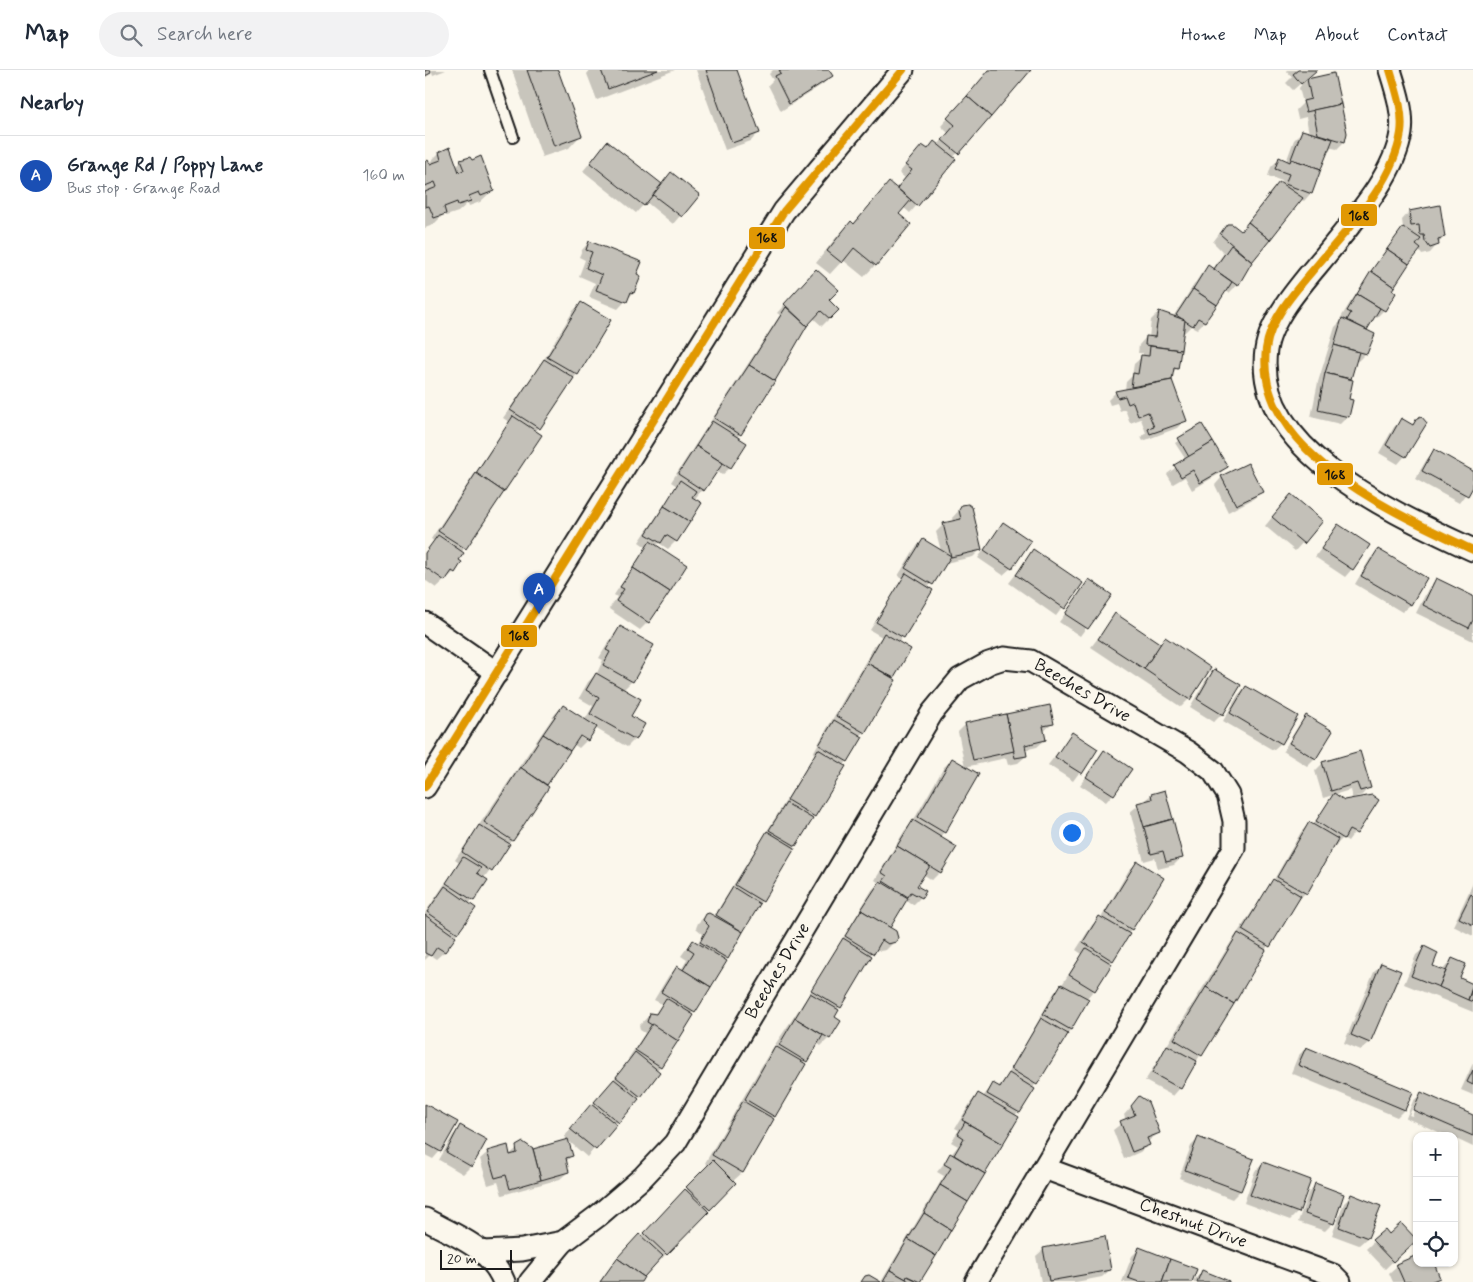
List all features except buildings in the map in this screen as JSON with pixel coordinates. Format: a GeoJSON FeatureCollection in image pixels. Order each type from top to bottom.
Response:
{"type":"FeatureCollection","features":[{"type":"Feature","properties":{"kind":"street"},"geometry":{"type":"LineString","coordinates":[[425,787],[784,211],[903,70]]}},
{"type":"Feature","properties":{"kind":"street"},"geometry":{"type":"LineString","coordinates":[[1390,70],[1400,110],[1401,133],[1395,151],[1367,204],[1281,312],[1266,349],[1267,378],[1279,416],[1328,469],[1388,509],[1473,550]]}},
{"type":"Feature","properties":{"kind":"street"},"geometry":{"type":"LineString","coordinates":[[425,623],[497,673]]}},
{"type":"Feature","properties":{"kind":"street","name":"Beeches Drive"},"geometry":{"type":"LineString","coordinates":[[530,1282],[563,1242],[599,1215],[642,1178],[675,1143],[932,713],[960,679],[1005,658],[1031,661],[1188,752],[1213,771],[1228,795],[1233,820],[1234,848],[976,1282]]}},
{"type":"Feature","properties":{"kind":"street","name":"Chestnut Drive"},"geometry":{"type":"LineString","coordinates":[[1044,1168],[1333,1275],[1340,1282]]}},
{"type":"Feature","properties":{"kind":"street"},"geometry":{"type":"LineString","coordinates":[[425,1219],[484,1252],[498,1266],[504,1282]]}},
{"type":"Feature","properties":{"kind":"street","name":"Beeches Drive"},"geometry":{"type":"LineString","coordinates":[[484,1252],[521,1250],[563,1242]]}},
{"type":"Feature","properties":{"kind":"lane"},"geometry":{"type":"LineString","coordinates":[[490,70],[513,137]]}},
{"type":"Feature","properties":{"kind":"transit line","name":"168"},"geometry":{"type":"LineString","coordinates":[[425,787],[784,211],[903,70]]}},
{"type":"Feature","properties":{"kind":"transit line","name":"168"},"geometry":{"type":"LineString","coordinates":[[1390,70],[1399,101],[1402,125],[1396,151],[1389,169],[1369,203],[1294,292],[1273,325],[1266,349],[1268,386],[1283,419],[1306,449],[1337,475],[1371,498],[1407,518],[1473,550]]}},
{"type":"Feature","properties":{"kind":"place","name":"Grange Rd / Poppy Lane"},"geometry":{"type":"Point","coordinates":[539,614]}}]}
